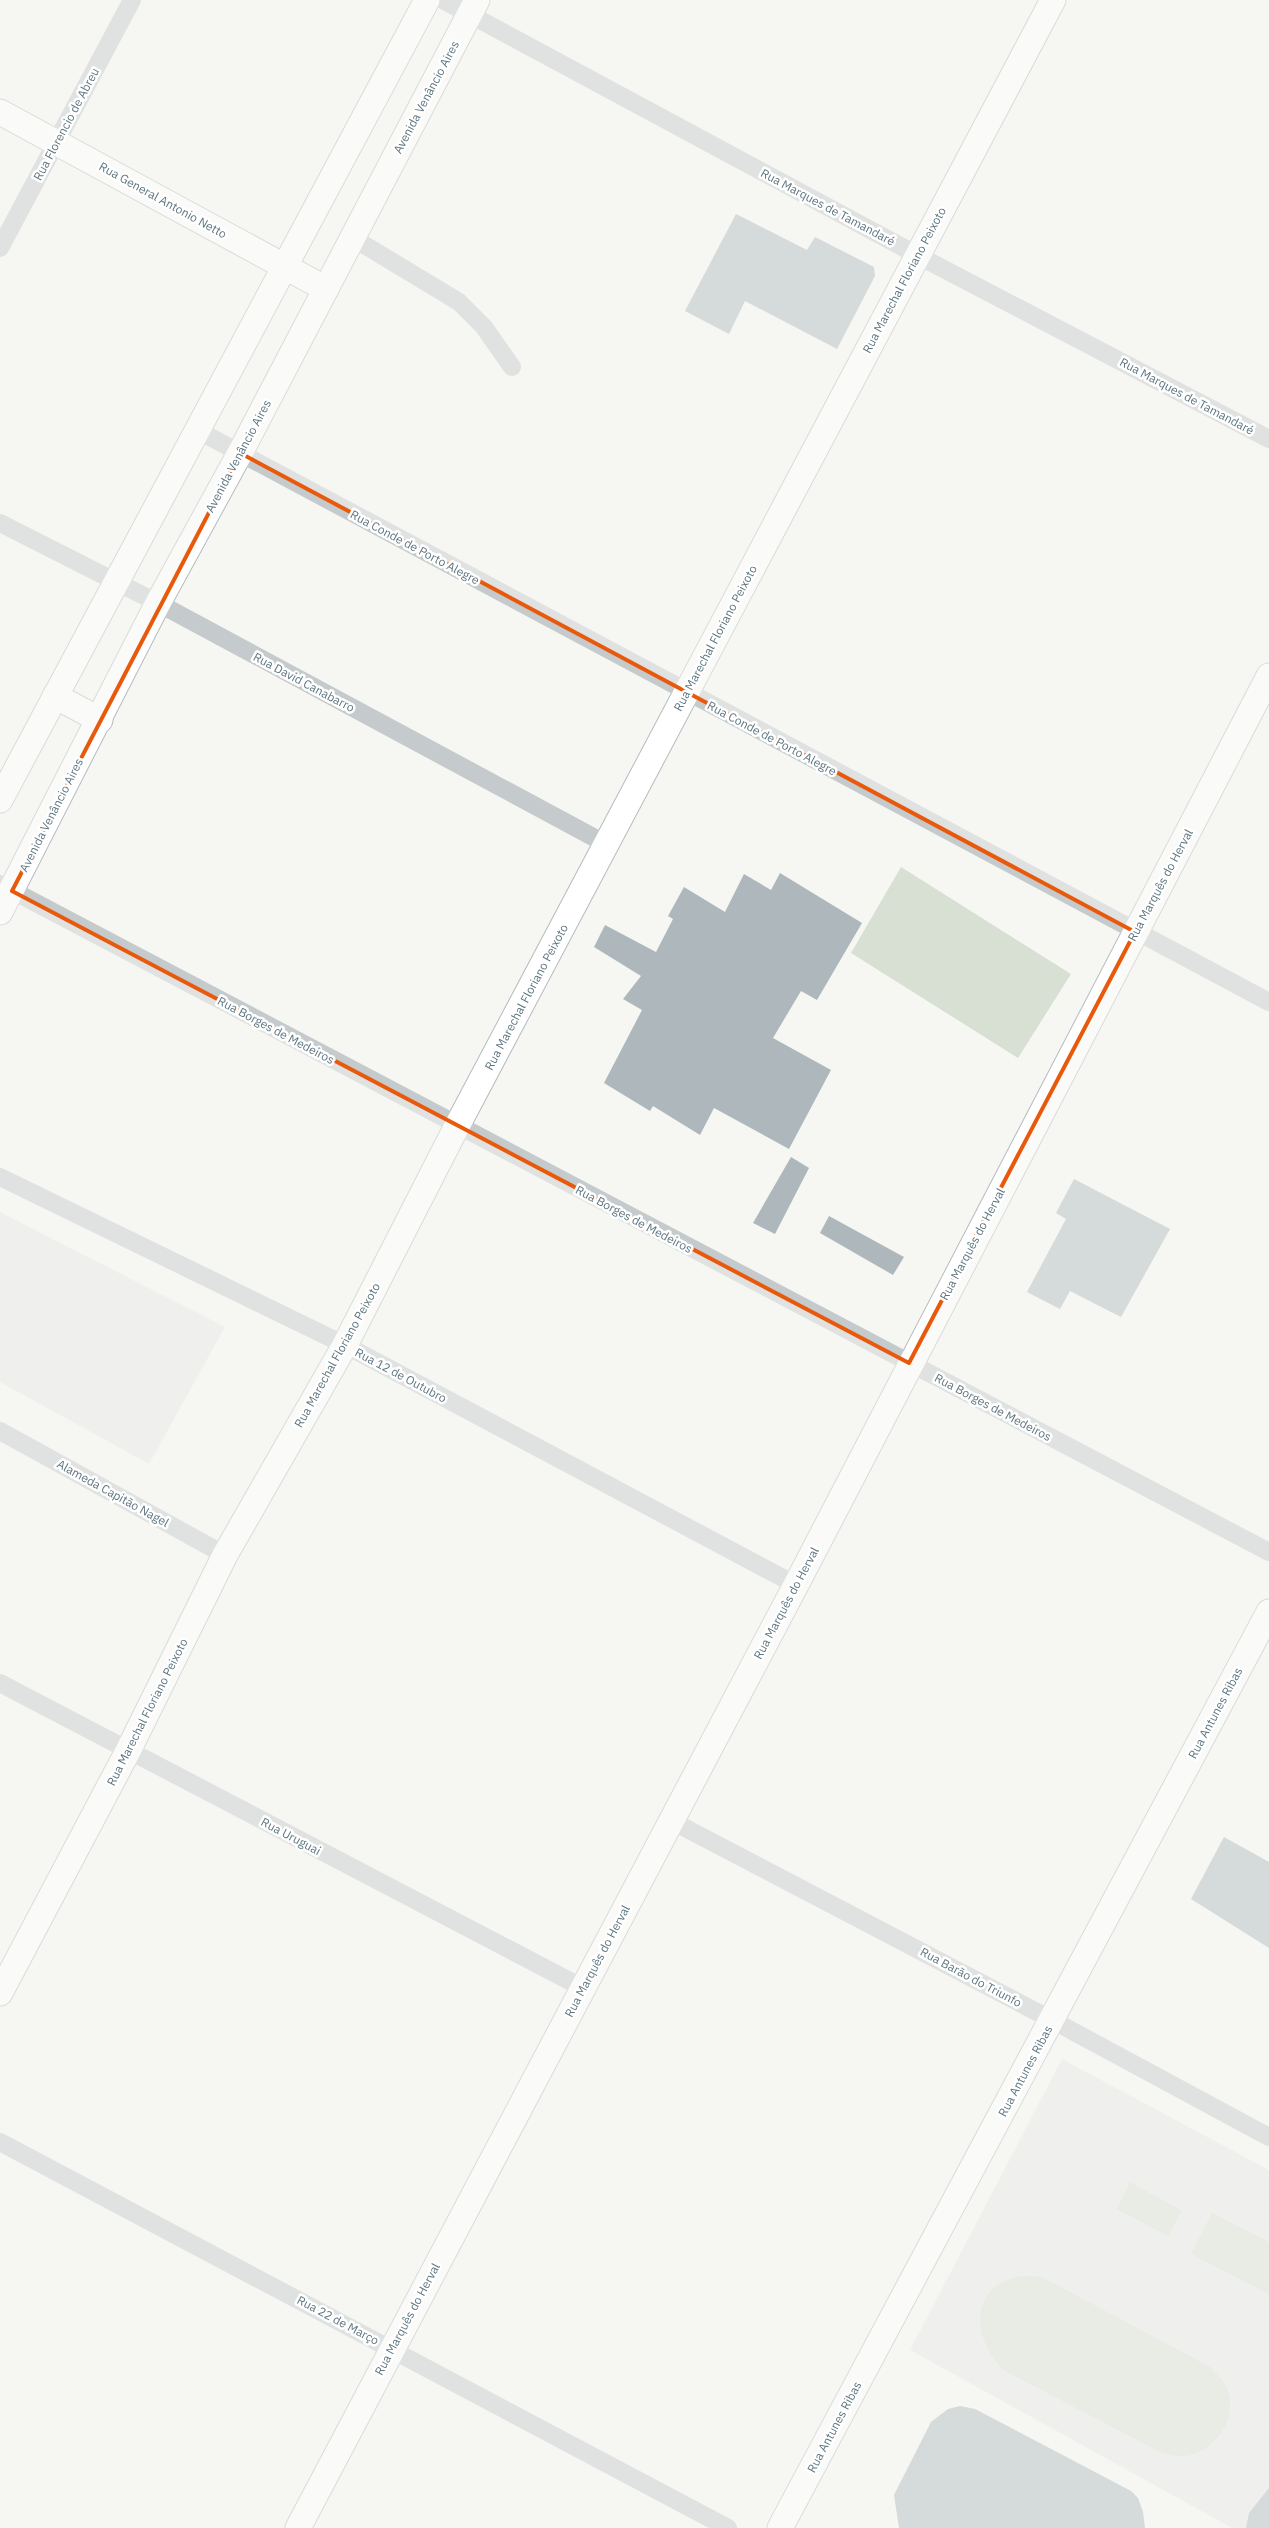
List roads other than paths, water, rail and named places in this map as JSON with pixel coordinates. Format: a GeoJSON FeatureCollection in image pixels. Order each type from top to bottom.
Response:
{"type":"FeatureCollection","features":[{"type":"Feature","properties":{"kind":"street","name":"Rua Florencio de Abreu"},"geometry":{"type":"LineString","coordinates":[[0,248],[132,0]]}},
{"type":"Feature","properties":{"kind":"street"},"geometry":{"type":"LineString","coordinates":[[0,800],[428,0]]}},
{"type":"Feature","properties":{"kind":"street","name":"Rua Marques de Tamandaré"},"geometry":{"type":"LineString","coordinates":[[443,0],[474,7],[917,255],[1269,439]]}},
{"type":"Feature","properties":{"kind":"street","name":"Rua Marechal Floriano Peixoto"},"geometry":{"type":"LineString","coordinates":[[0,1994],[128,1750],[225,1555],[345,1345],[606,844],[1052,0]]}},
{"type":"Feature","properties":{"kind":"street","name":"Avenida Venâncio Aires"},"geometry":{"type":"LineString","coordinates":[[0,912],[6,887],[100,720],[158,603],[240,453],[474,7]]}},
{"type":"Feature","properties":{"kind":"street","name":"Rua General Antonio Netto"},"geometry":{"type":"LineString","coordinates":[[0,112],[326,289]]}},
{"type":"Feature","properties":{"kind":"street"},"geometry":{"type":"LineString","coordinates":[[353,238],[459,302],[484,327],[512,367]]}},
{"type":"Feature","properties":{"kind":"street","name":"Rua Conde de Porto Alegre"},"geometry":{"type":"LineString","coordinates":[[197,430],[1269,1002]]}},
{"type":"Feature","properties":{"kind":"street","name":"Rua David Canabarro"},"geometry":{"type":"LineString","coordinates":[[0,523],[158,603],[606,844]]}},
{"type":"Feature","properties":{"kind":"street","name":"Rua Marquês do Herval"},"geometry":{"type":"LineString","coordinates":[[298,2528],[670,1820],[796,1585],[909,1363],[1269,676]]}},
{"type":"Feature","properties":{"kind":"street"},"geometry":{"type":"LineString","coordinates":[[55,696],[100,720]]}},
{"type":"Feature","properties":{"kind":"street","name":"Rua Borges de Medeiros"},"geometry":{"type":"LineString","coordinates":[[6,887],[1269,1552]]}},
{"type":"Feature","properties":{"kind":"street","name":"Rua 12 de Outubro"},"geometry":{"type":"LineString","coordinates":[[0,1177],[345,1345],[796,1585]]}},
{"type":"Feature","properties":{"kind":"street","name":"Alameda Capitão Nagel"},"geometry":{"type":"LineString","coordinates":[[0,1431],[225,1555]]}},
{"type":"Feature","properties":{"kind":"street","name":"Rua Antunes Ribas"},"geometry":{"type":"LineString","coordinates":[[780,2528],[1269,1612]]}},
{"type":"Feature","properties":{"kind":"street","name":"Rua Uruguai"},"geometry":{"type":"LineString","coordinates":[[0,1683],[583,1988]]}},
{"type":"Feature","properties":{"kind":"street","name":"Rua Barão do Triunfo"},"geometry":{"type":"LineString","coordinates":[[670,1820],[1269,2136]]}},
{"type":"Feature","properties":{"kind":"street","name":"Rua 22 de Março"},"geometry":{"type":"LineString","coordinates":[[0,2142],[392,2348],[728,2528]]}}]}
